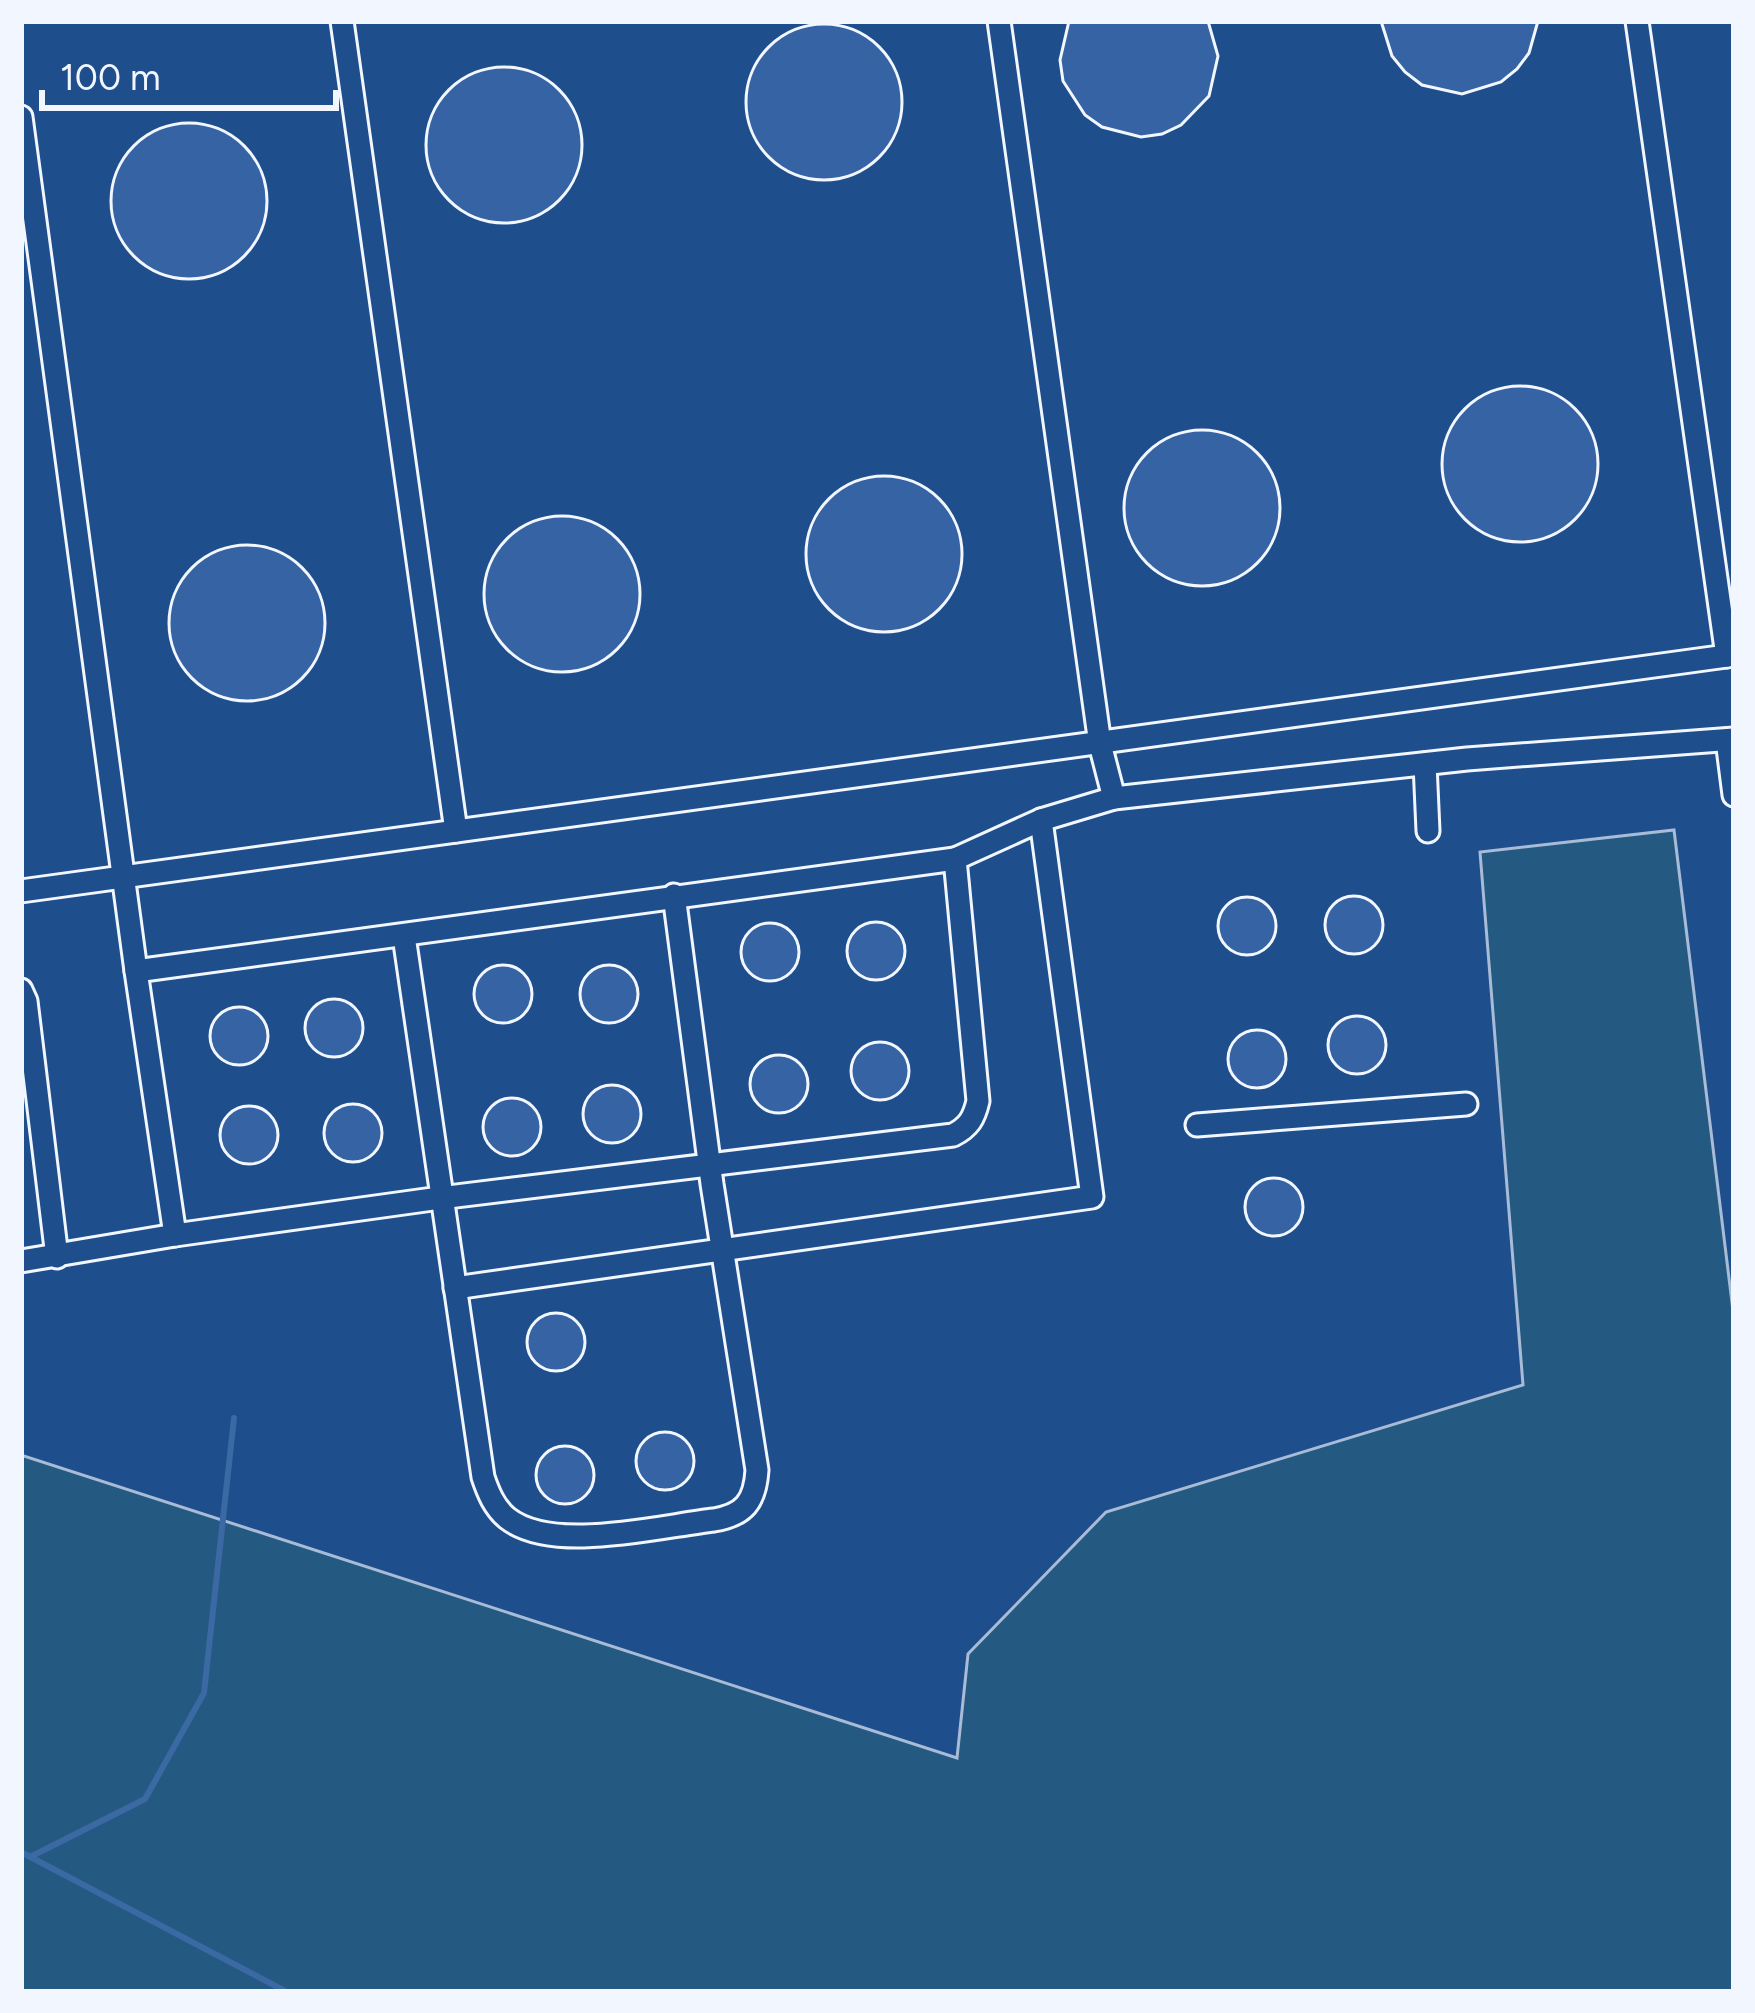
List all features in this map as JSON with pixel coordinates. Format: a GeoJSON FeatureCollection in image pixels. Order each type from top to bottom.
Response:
{"type":"FeatureCollection","features":[{"type":"Feature","properties":{"kind":"lane"},"geometry":{"type":"LineString","coordinates":[[342,21],[456,831]]}},
{"type":"Feature","properties":{"kind":"lane"},"geometry":{"type":"LineString","coordinates":[[999,21],[1100,744],[1114,798]]}},
{"type":"Feature","properties":{"kind":"lane"},"geometry":{"type":"LineString","coordinates":[[21,891],[1730,656],[1637,21]]}},
{"type":"Feature","properties":{"kind":"lane"},"geometry":{"type":"LineString","coordinates":[[21,117],[175,1235]]}},
{"type":"Feature","properties":{"kind":"lane"},"geometry":{"type":"LineString","coordinates":[[136,971],[955,859],[1041,820],[1114,798],[1425,764],[1730,739],[1734,795]]}},
{"type":"Feature","properties":{"kind":"lane"},"geometry":{"type":"LineString","coordinates":[[1425,764],[1428,831]]}},
{"type":"Feature","properties":{"kind":"lane"},"geometry":{"type":"LineString","coordinates":[[455,1288],[721,1237],[1093,1197],[1041,820]]}},
{"type":"Feature","properties":{"kind":"lane"},"geometry":{"type":"LineString","coordinates":[[21,1261],[440,1198],[711,1175],[953,1135],[964,1129],[978,1101],[955,859]]}},
{"type":"Feature","properties":{"kind":"lane"},"geometry":{"type":"LineString","coordinates":[[404,936],[483,1477],[491,1498],[509,1519],[570,1537],[713,1520],[736,1516],[749,1504],[757,1470],[674,895]]}},
{"type":"Feature","properties":{"kind":"lane"},"geometry":{"type":"LineString","coordinates":[[21,990],[57,1257]]}},
{"type":"Feature","properties":{"kind":"lane"},"geometry":{"type":"LineString","coordinates":[[1197,1125],[1466,1104]]}},
{"type":"Feature","properties":{"kind":"shaded area"},"geometry":{"type":"Polygon","coordinates":[[[1674,830],[1734,1319],[1734,1992],[21,1992],[21,1455],[957,1758],[968,1654],[1106,1512],[1523,1385],[1480,852],[1674,830]]]}},
{"type":"Feature","properties":{"kind":"building"},"geometry":{"type":"Polygon","coordinates":[[[1069,21],[1208,21],[1218,56],[1209,96],[1181,125],[1162,134],[1141,137],[1102,127],[1085,115],[1063,81],[1060,60],[1069,21]]]}},
{"type":"Feature","properties":{"kind":"building"},"geometry":{"type":"Polygon","coordinates":[[[1381,21],[1538,21],[1529,53],[1517,69],[1501,82],[1462,94],[1422,85],[1405,72],[1392,56],[1381,21]]]}},
{"type":"Feature","properties":{"kind":"building"},"geometry":{"type":"Polygon","coordinates":[[[824,24],[854,30],[879,47],[896,72],[902,102],[896,132],[879,157],[854,174],[824,180],[794,174],[769,157],[752,132],[746,102],[752,72],[769,47],[794,30],[824,24]]]}},
{"type":"Feature","properties":{"kind":"building"},"geometry":{"type":"Polygon","coordinates":[[[504,67],[534,73],[559,90],[576,115],[582,145],[576,175],[559,200],[534,217],[504,223],[474,217],[449,200],[432,175],[426,145],[432,115],[449,90],[474,73],[504,67]]]}},
{"type":"Feature","properties":{"kind":"building"},"geometry":{"type":"Polygon","coordinates":[[[189,123],[219,129],[244,146],[261,171],[267,201],[261,231],[244,256],[219,273],[189,279],[159,273],[134,256],[117,231],[111,201],[117,171],[134,146],[159,129],[189,123]]]}},
{"type":"Feature","properties":{"kind":"building"},"geometry":{"type":"Polygon","coordinates":[[[1520,386],[1550,391],[1575,409],[1593,434],[1598,464],[1593,494],[1575,519],[1550,537],[1520,542],[1490,537],[1465,519],[1447,494],[1442,464],[1447,434],[1465,409],[1490,391],[1520,386]]]}},
{"type":"Feature","properties":{"kind":"building"},"geometry":{"type":"Polygon","coordinates":[[[1202,430],[1232,436],[1257,453],[1274,478],[1280,508],[1274,538],[1257,563],[1232,580],[1202,586],[1172,580],[1147,563],[1130,538],[1124,508],[1130,478],[1147,453],[1172,436],[1202,430]]]}},
{"type":"Feature","properties":{"kind":"building"},"geometry":{"type":"Polygon","coordinates":[[[884,476],[914,482],[939,499],[956,524],[962,554],[956,584],[939,609],[914,626],[884,632],[854,626],[829,609],[812,584],[806,554],[812,524],[829,499],[854,482],[884,476]]]}},
{"type":"Feature","properties":{"kind":"building"},"geometry":{"type":"Polygon","coordinates":[[[562,516],[592,522],[617,539],[634,564],[640,594],[634,624],[617,649],[592,666],[562,672],[532,666],[507,649],[490,624],[484,594],[490,564],[507,539],[532,522],[562,516]]]}},
{"type":"Feature","properties":{"kind":"building"},"geometry":{"type":"Polygon","coordinates":[[[247,545],[277,551],[302,568],[319,593],[325,623],[319,653],[302,678],[277,695],[247,701],[217,695],[192,678],[175,653],[169,623],[175,593],[192,568],[217,551],[247,545]]]}},
{"type":"Feature","properties":{"kind":"building"},"geometry":{"type":"Polygon","coordinates":[[[1354,896],[1374,905],[1383,925],[1374,945],[1354,954],[1334,945],[1325,925],[1334,905],[1354,896]]]}},
{"type":"Feature","properties":{"kind":"building"},"geometry":{"type":"Polygon","coordinates":[[[1247,897],[1267,906],[1276,926],[1267,946],[1247,955],[1227,946],[1218,926],[1227,906],[1247,897]]]}},
{"type":"Feature","properties":{"kind":"building"},"geometry":{"type":"Polygon","coordinates":[[[876,922],[896,931],[905,951],[896,971],[876,980],[856,971],[847,951],[856,931],[876,922]]]}},
{"type":"Feature","properties":{"kind":"building"},"geometry":{"type":"Polygon","coordinates":[[[770,923],[790,932],[799,952],[790,972],[770,981],[750,972],[741,952],[750,932],[770,923]]]}},
{"type":"Feature","properties":{"kind":"building"},"geometry":{"type":"Polygon","coordinates":[[[503,965],[523,974],[532,994],[523,1014],[503,1023],[483,1014],[474,994],[483,974],[503,965]]]}},
{"type":"Feature","properties":{"kind":"building"},"geometry":{"type":"Polygon","coordinates":[[[609,965],[629,974],[638,994],[629,1014],[609,1023],[589,1014],[580,994],[589,974],[609,965]]]}},
{"type":"Feature","properties":{"kind":"building"},"geometry":{"type":"Polygon","coordinates":[[[334,999],[354,1008],[363,1028],[354,1048],[334,1057],[314,1048],[305,1028],[314,1008],[334,999]]]}},
{"type":"Feature","properties":{"kind":"building"},"geometry":{"type":"Polygon","coordinates":[[[239,1007],[259,1016],[268,1036],[259,1056],[239,1065],[219,1056],[210,1036],[219,1016],[239,1007]]]}},
{"type":"Feature","properties":{"kind":"building"},"geometry":{"type":"Polygon","coordinates":[[[1357,1016],[1377,1025],[1386,1045],[1377,1065],[1357,1074],[1337,1065],[1328,1045],[1337,1025],[1357,1016]]]}},
{"type":"Feature","properties":{"kind":"building"},"geometry":{"type":"Polygon","coordinates":[[[1257,1030],[1277,1039],[1286,1059],[1277,1079],[1257,1088],[1237,1079],[1228,1059],[1237,1039],[1257,1030]]]}},
{"type":"Feature","properties":{"kind":"building"},"geometry":{"type":"Polygon","coordinates":[[[880,1042],[900,1051],[909,1071],[900,1091],[880,1100],[860,1091],[851,1071],[860,1051],[880,1042]]]}},
{"type":"Feature","properties":{"kind":"building"},"geometry":{"type":"Polygon","coordinates":[[[779,1055],[799,1064],[808,1084],[799,1104],[779,1113],[759,1104],[750,1084],[759,1064],[779,1055]]]}},
{"type":"Feature","properties":{"kind":"building"},"geometry":{"type":"Polygon","coordinates":[[[612,1085],[632,1094],[641,1114],[632,1134],[612,1143],[592,1134],[583,1114],[592,1094],[612,1085]]]}},
{"type":"Feature","properties":{"kind":"building"},"geometry":{"type":"Polygon","coordinates":[[[512,1098],[532,1107],[541,1127],[532,1147],[512,1156],[492,1147],[483,1127],[492,1107],[512,1098]]]}},
{"type":"Feature","properties":{"kind":"building"},"geometry":{"type":"Polygon","coordinates":[[[353,1104],[373,1113],[382,1133],[373,1153],[353,1162],[333,1153],[324,1133],[333,1113],[353,1104]]]}},
{"type":"Feature","properties":{"kind":"building"},"geometry":{"type":"Polygon","coordinates":[[[249,1106],[269,1115],[278,1135],[269,1155],[249,1164],[229,1155],[220,1135],[229,1115],[249,1106]]]}},
{"type":"Feature","properties":{"kind":"building"},"geometry":{"type":"Polygon","coordinates":[[[1274,1178],[1294,1187],[1303,1207],[1294,1227],[1274,1236],[1254,1227],[1245,1207],[1254,1187],[1274,1178]]]}},
{"type":"Feature","properties":{"kind":"building"},"geometry":{"type":"Polygon","coordinates":[[[556,1313],[576,1322],[585,1342],[576,1362],[556,1371],[536,1362],[527,1342],[536,1322],[556,1313]]]}},
{"type":"Feature","properties":{"kind":"building"},"geometry":{"type":"Polygon","coordinates":[[[665,1432],[685,1441],[694,1461],[685,1481],[665,1490],[645,1481],[636,1461],[645,1441],[665,1432]]]}},
{"type":"Feature","properties":{"kind":"building"},"geometry":{"type":"Polygon","coordinates":[[[565,1446],[585,1455],[594,1475],[585,1495],[565,1504],[545,1495],[536,1475],[545,1455],[565,1446]]]}},
{"type":"Feature","properties":{"kind":"waterway"},"geometry":{"type":"LineString","coordinates":[[30,1857],[145,1799],[204,1693],[234,1418]]}},
{"type":"Feature","properties":{"kind":"waterway"},"geometry":{"type":"LineString","coordinates":[[21,1852],[287,1992]]}}]}
